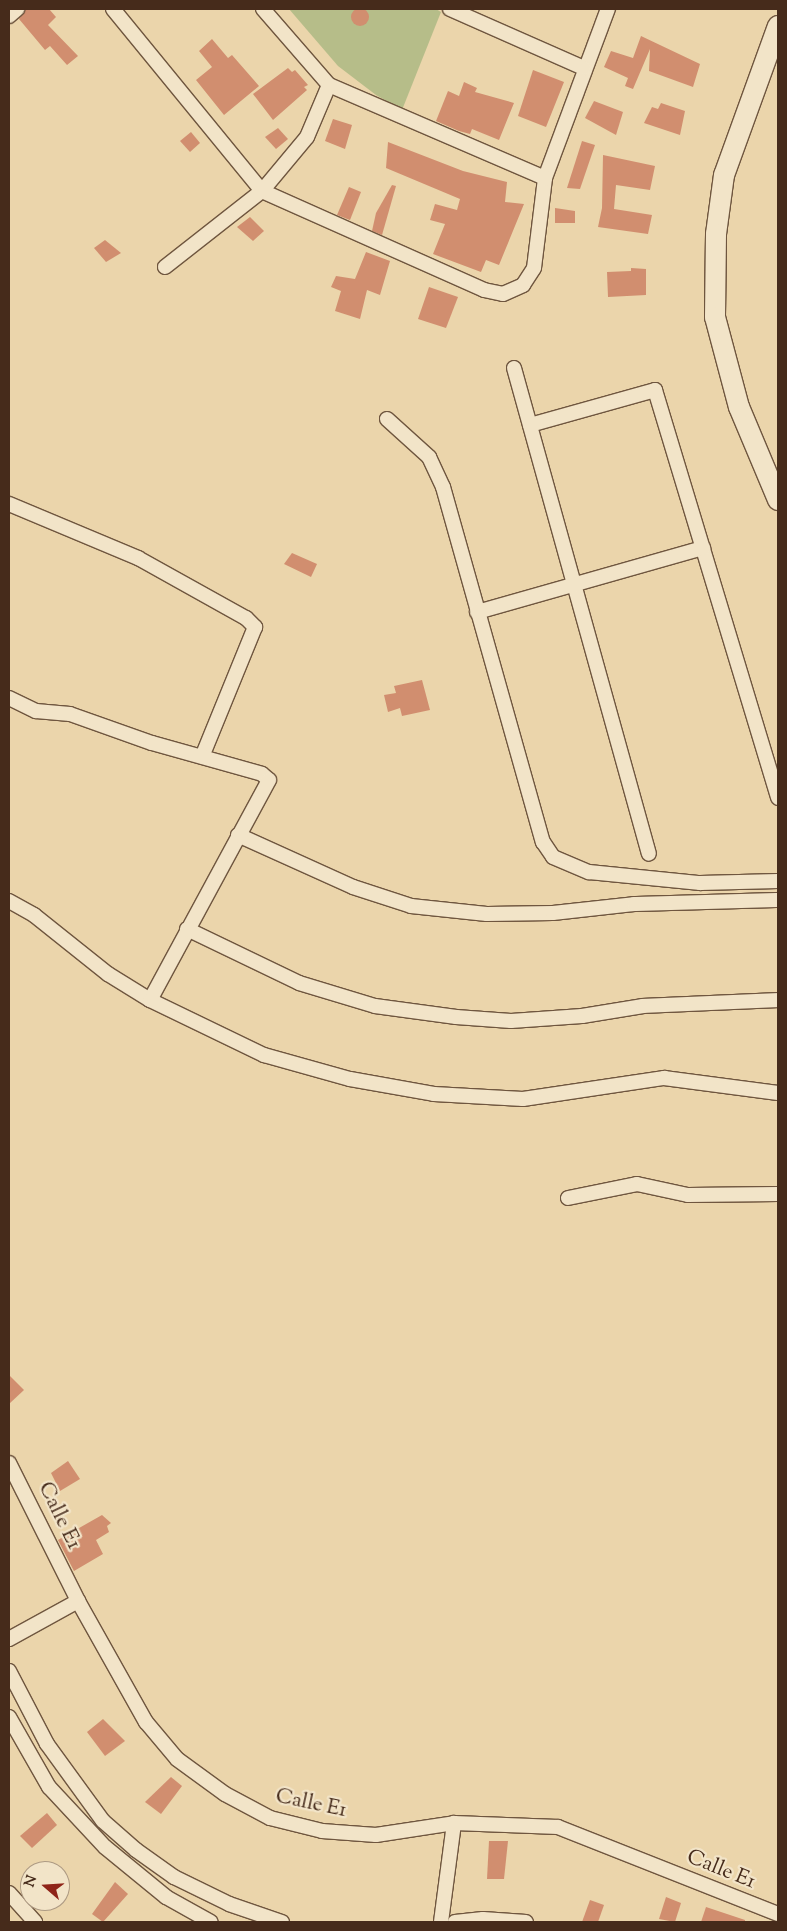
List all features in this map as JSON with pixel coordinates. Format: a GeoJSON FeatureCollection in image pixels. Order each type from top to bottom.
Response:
{"type":"FeatureCollection","features":[{"type":"Feature","properties":{"kind":"main road"},"geometry":{"type":"LineString","coordinates":[[778,26],[724,175],[716,234],[715,317],[739,407],[778,500]]}},
{"type":"Feature","properties":{"kind":"street"},"geometry":{"type":"LineString","coordinates":[[9,16],[17,9]]}},
{"type":"Feature","properties":{"kind":"street"},"geometry":{"type":"LineString","coordinates":[[113,9],[262,191],[484,290],[503,294],[523,285],[534,268],[545,178],[584,68],[608,9]]}},
{"type":"Feature","properties":{"kind":"street"},"geometry":{"type":"LineString","coordinates":[[263,9],[329,85],[545,178]]}},
{"type":"Feature","properties":{"kind":"street"},"geometry":{"type":"LineString","coordinates":[[450,9],[584,68]]}},
{"type":"Feature","properties":{"kind":"street"},"geometry":{"type":"LineString","coordinates":[[165,267],[262,191],[307,137],[329,85]]}},
{"type":"Feature","properties":{"kind":"street"},"geometry":{"type":"LineString","coordinates":[[514,368],[649,854]]}},
{"type":"Feature","properties":{"kind":"street"},"geometry":{"type":"LineString","coordinates":[[530,426],[655,390],[778,798]]}},
{"type":"Feature","properties":{"kind":"street"},"geometry":{"type":"LineString","coordinates":[[386,419],[429,457],[443,487],[542,842],[553,857],[589,872],[700,883],[778,881]]}},
{"type":"Feature","properties":{"kind":"street"},"geometry":{"type":"LineString","coordinates":[[9,504],[138,558],[246,618],[254,627],[202,757]]}},
{"type":"Feature","properties":{"kind":"street"},"geometry":{"type":"LineString","coordinates":[[477,612],[703,548]]}},
{"type":"Feature","properties":{"kind":"street"},"geometry":{"type":"LineString","coordinates":[[9,698],[36,711],[70,714],[202,757],[262,774],[269,780],[150,1000]]}},
{"type":"Feature","properties":{"kind":"street"},"geometry":{"type":"LineString","coordinates":[[238,835],[353,887],[411,906],[487,914],[553,913],[634,904],[778,900]]}},
{"type":"Feature","properties":{"kind":"street"},"geometry":{"type":"LineString","coordinates":[[9,901],[34,915],[108,974],[150,1000],[264,1055],[350,1079],[434,1094],[524,1099],[664,1078],[778,1093]]}},
{"type":"Feature","properties":{"kind":"street"},"geometry":{"type":"LineString","coordinates":[[188,929],[299,983],[375,1006],[456,1017],[510,1021],[582,1016],[643,1006],[778,1000]]}},
{"type":"Feature","properties":{"kind":"street"},"geometry":{"type":"LineString","coordinates":[[568,1198],[637,1184],[688,1195],[778,1194]]}},
{"type":"Feature","properties":{"kind":"street","name":"Calle E1"},"geometry":{"type":"LineString","coordinates":[[9,1463],[78,1601],[146,1722],[177,1759],[225,1794],[270,1818],[322,1831],[376,1835],[454,1823],[558,1827],[778,1914]]}},
{"type":"Feature","properties":{"kind":"street"},"geometry":{"type":"LineString","coordinates":[[9,1639],[78,1601]]}},
{"type":"Feature","properties":{"kind":"street"},"geometry":{"type":"LineString","coordinates":[[9,1671],[47,1744],[103,1821],[136,1850],[174,1877],[254,1918],[282,1922]]}},
{"type":"Feature","properties":{"kind":"street"},"geometry":{"type":"LineString","coordinates":[[9,1717],[49,1788],[105,1847],[166,1897],[211,1922]]}},
{"type":"Feature","properties":{"kind":"street"},"geometry":{"type":"LineString","coordinates":[[441,1922],[454,1823]]}},
{"type":"Feature","properties":{"kind":"street"},"geometry":{"type":"LineString","coordinates":[[9,1894],[35,1922]]}},
{"type":"Feature","properties":{"kind":"street"},"geometry":{"type":"LineString","coordinates":[[455,1922],[483,1919],[526,1922]]}},
{"type":"Feature","properties":{"kind":"green space"},"geometry":{"type":"Polygon","coordinates":[[[289,9],[436,9],[441,12],[402,110],[376,95],[338,66],[289,9]]]}},
{"type":"Feature","properties":{"kind":"building"},"geometry":{"type":"Polygon","coordinates":[[[360,8],[366,11],[369,17],[366,23],[360,26],[354,23],[351,17],[354,11],[360,8]]]}},
{"type":"Feature","properties":{"kind":"building"},"geometry":{"type":"Polygon","coordinates":[[[26,9],[49,9],[56,17],[48,25],[78,56],[67,65],[50,46],[45,50],[19,19],[26,9]]]}},
{"type":"Feature","properties":{"kind":"building"},"geometry":{"type":"Polygon","coordinates":[[[641,36],[700,64],[693,87],[649,71],[650,49],[633,89],[625,86],[628,78],[604,67],[611,51],[633,58],[641,36]]]}},
{"type":"Feature","properties":{"kind":"building"},"geometry":{"type":"Polygon","coordinates":[[[212,39],[228,58],[232,55],[259,86],[224,115],[196,80],[212,67],[199,51],[212,39]]]}},
{"type":"Feature","properties":{"kind":"building"},"geometry":{"type":"Polygon","coordinates":[[[288,68],[292,72],[295,70],[308,85],[304,87],[307,90],[273,120],[253,94],[288,68]]]}},
{"type":"Feature","properties":{"kind":"building"},"geometry":{"type":"Polygon","coordinates":[[[533,70],[564,82],[546,127],[518,116],[533,70]]]}},
{"type":"Feature","properties":{"kind":"building"},"geometry":{"type":"Polygon","coordinates":[[[464,82],[477,88],[475,92],[514,103],[499,140],[472,129],[470,134],[459,131],[436,121],[448,91],[459,96],[464,82]]]}},
{"type":"Feature","properties":{"kind":"building"},"geometry":{"type":"Polygon","coordinates":[[[594,101],[623,112],[616,135],[585,118],[594,101]]]}},
{"type":"Feature","properties":{"kind":"building"},"geometry":{"type":"Polygon","coordinates":[[[661,103],[685,111],[680,135],[644,123],[652,107],[658,109],[661,103]]]}},
{"type":"Feature","properties":{"kind":"building"},"geometry":{"type":"Polygon","coordinates":[[[333,119],[352,125],[345,149],[325,141],[333,119]]]}},
{"type":"Feature","properties":{"kind":"building"},"geometry":{"type":"Polygon","coordinates":[[[278,128],[288,139],[276,149],[265,137],[278,128]]]}},
{"type":"Feature","properties":{"kind":"building"},"geometry":{"type":"Polygon","coordinates":[[[191,132],[200,143],[190,152],[180,141],[191,132]]]}},
{"type":"Feature","properties":{"kind":"building"},"geometry":{"type":"Polygon","coordinates":[[[582,141],[595,145],[580,189],[567,188],[582,141]]]}},
{"type":"Feature","properties":{"kind":"building"},"geometry":{"type":"Polygon","coordinates":[[[388,142],[463,171],[507,182],[505,202],[524,204],[499,265],[486,260],[481,272],[433,254],[445,224],[430,220],[435,204],[457,210],[460,199],[386,168],[388,142]]]}},
{"type":"Feature","properties":{"kind":"building"},"geometry":{"type":"Polygon","coordinates":[[[603,155],[655,166],[650,190],[616,185],[614,209],[652,215],[648,234],[598,227],[602,208],[603,155]]]}},
{"type":"Feature","properties":{"kind":"building"},"geometry":{"type":"Polygon","coordinates":[[[392,185],[396,186],[382,235],[372,231],[376,213],[392,185]]]}},
{"type":"Feature","properties":{"kind":"building"},"geometry":{"type":"Polygon","coordinates":[[[349,187],[361,192],[350,220],[337,215],[349,187]]]}},
{"type":"Feature","properties":{"kind":"building"},"geometry":{"type":"Polygon","coordinates":[[[555,208],[575,211],[575,223],[555,223],[555,208]]]}},
{"type":"Feature","properties":{"kind":"building"},"geometry":{"type":"Polygon","coordinates":[[[250,217],[264,231],[253,241],[237,227],[250,217]]]}},
{"type":"Feature","properties":{"kind":"building"},"geometry":{"type":"Polygon","coordinates":[[[105,240],[121,253],[106,262],[94,248],[105,240]]]}},
{"type":"Feature","properties":{"kind":"building"},"geometry":{"type":"Polygon","coordinates":[[[366,252],[390,261],[380,295],[367,290],[360,319],[335,311],[341,291],[331,287],[336,276],[355,279],[366,252]]]}},
{"type":"Feature","properties":{"kind":"building"},"geometry":{"type":"Polygon","coordinates":[[[631,268],[646,269],[646,295],[608,297],[607,272],[631,271],[631,268]]]}},
{"type":"Feature","properties":{"kind":"building"},"geometry":{"type":"Polygon","coordinates":[[[429,287],[458,297],[446,328],[418,319],[429,287]]]}},
{"type":"Feature","properties":{"kind":"building"},"geometry":{"type":"Polygon","coordinates":[[[292,553],[317,564],[311,577],[284,564],[292,553]]]}},
{"type":"Feature","properties":{"kind":"building"},"geometry":{"type":"Polygon","coordinates":[[[422,680],[430,710],[402,716],[400,708],[388,712],[384,695],[396,693],[394,686],[422,680]]]}},
{"type":"Feature","properties":{"kind":"building"},"geometry":{"type":"Polygon","coordinates":[[[9,1375],[24,1390],[9,1404],[9,1375]]]}},
{"type":"Feature","properties":{"kind":"building"},"geometry":{"type":"Polygon","coordinates":[[[68,1461],[80,1479],[60,1491],[51,1473],[68,1461]]]}},
{"type":"Feature","properties":{"kind":"building"},"geometry":{"type":"Polygon","coordinates":[[[102,1515],[111,1523],[107,1526],[109,1532],[96,1540],[103,1554],[74,1571],[58,1540],[102,1515]]]}},
{"type":"Feature","properties":{"kind":"building"},"geometry":{"type":"Polygon","coordinates":[[[103,1719],[125,1741],[105,1756],[87,1732],[103,1719]]]}},
{"type":"Feature","properties":{"kind":"building"},"geometry":{"type":"Polygon","coordinates":[[[171,1777],[182,1786],[161,1814],[145,1802],[171,1777]]]}},
{"type":"Feature","properties":{"kind":"building"},"geometry":{"type":"Polygon","coordinates":[[[47,1813],[57,1825],[32,1848],[20,1836],[47,1813]]]}},
{"type":"Feature","properties":{"kind":"building"},"geometry":{"type":"Polygon","coordinates":[[[489,1841],[508,1841],[504,1879],[487,1879],[489,1841]]]}},
{"type":"Feature","properties":{"kind":"building"},"geometry":{"type":"Polygon","coordinates":[[[115,1882],[128,1894],[103,1922],[92,1914],[115,1882]]]}},
{"type":"Feature","properties":{"kind":"building"},"geometry":{"type":"Polygon","coordinates":[[[666,1897],[681,1903],[675,1922],[659,1919],[666,1897]]]}},
{"type":"Feature","properties":{"kind":"building"},"geometry":{"type":"Polygon","coordinates":[[[590,1900],[604,1905],[598,1922],[582,1922],[590,1900]]]}},
{"type":"Feature","properties":{"kind":"building"},"geometry":{"type":"Polygon","coordinates":[[[706,1907],[745,1920],[745,1922],[701,1922],[706,1907]]]}}]}
